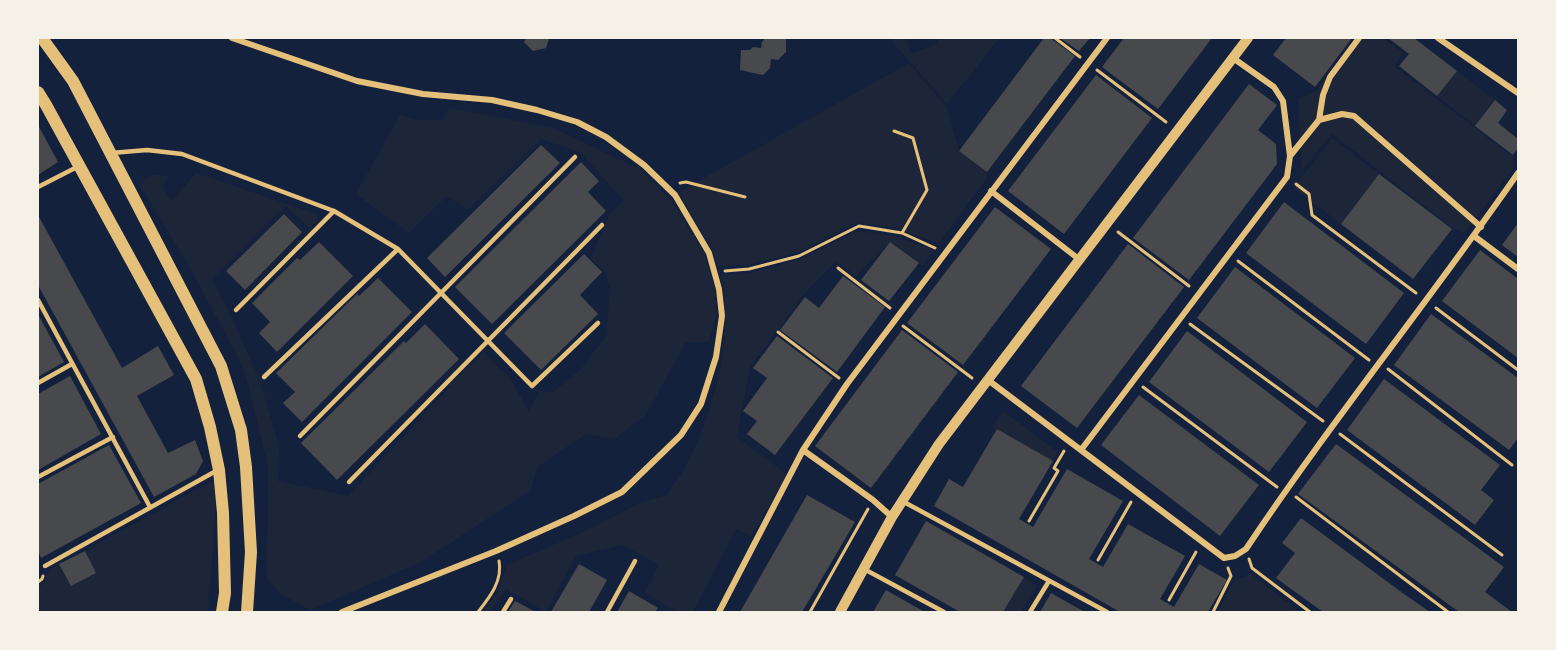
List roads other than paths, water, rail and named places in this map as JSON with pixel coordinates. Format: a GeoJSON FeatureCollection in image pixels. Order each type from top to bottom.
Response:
{"type":"FeatureCollection","features":[{"type":"Feature","properties":{"kind":"main road"},"geometry":{"type":"LineString","coordinates":[[42,38],[73,81],[221,366],[238,420],[246,466],[251,552],[247,612]]}},
{"type":"Feature","properties":{"kind":"main road"},"geometry":{"type":"LineString","coordinates":[[38,92],[196,379],[210,427],[219,470],[225,593],[222,612]]}},
{"type":"Feature","properties":{"kind":"street"},"geometry":{"type":"LineString","coordinates":[[232,38],[357,81],[423,94],[492,100],[577,122],[606,137],[644,165],[675,195],[709,253],[719,289],[722,316],[716,357],[701,404],[681,435],[622,492],[496,551],[342,612]]}},
{"type":"Feature","properties":{"kind":"street"},"geometry":{"type":"LineString","coordinates":[[719,612],[803,450],[847,384],[1107,38]]}},
{"type":"Feature","properties":{"kind":"street"},"geometry":{"type":"LineString","coordinates":[[840,612],[892,517],[939,444],[1248,38]]}},
{"type":"Feature","properties":{"kind":"street"},"geometry":{"type":"LineString","coordinates":[[1290,156],[1319,120],[1323,95],[1330,77],[1359,38]]}},
{"type":"Feature","properties":{"kind":"street"},"geometry":{"type":"LineString","coordinates":[[1438,38],[1518,93]]}},
{"type":"Feature","properties":{"kind":"street"},"geometry":{"type":"LineString","coordinates":[[1081,450],[1287,177],[1290,156],[1283,101],[1274,87],[1233,58]]}},
{"type":"Feature","properties":{"kind":"street"},"geometry":{"type":"LineString","coordinates":[[1319,120],[1342,114],[1354,117],[1481,226]]}},
{"type":"Feature","properties":{"kind":"street"},"geometry":{"type":"LineString","coordinates":[[985,383],[1081,450],[1224,558],[1235,556],[1246,549],[1330,426],[1474,236],[1518,173]]}},
{"type":"Feature","properties":{"kind":"street"},"geometry":{"type":"LineString","coordinates":[[991,191],[1080,260]]}},
{"type":"Feature","properties":{"kind":"street"},"geometry":{"type":"LineString","coordinates":[[1474,236],[1518,269]]}},
{"type":"Feature","properties":{"kind":"street"},"geometry":{"type":"LineString","coordinates":[[803,450],[873,500],[892,517]]}},
{"type":"Feature","properties":{"kind":"lane"},"geometry":{"type":"LineString","coordinates":[[110,153],[147,150],[182,154],[334,211],[398,249],[532,386],[598,323]]}},
{"type":"Feature","properties":{"kind":"lane"},"geometry":{"type":"LineString","coordinates":[[300,436],[575,157]]}},
{"type":"Feature","properties":{"kind":"lane"},"geometry":{"type":"LineString","coordinates":[[38,187],[79,166]]}},
{"type":"Feature","properties":{"kind":"lane"},"geometry":{"type":"LineString","coordinates":[[236,310],[334,211]]}},
{"type":"Feature","properties":{"kind":"lane"},"geometry":{"type":"LineString","coordinates":[[349,482],[602,225]]}},
{"type":"Feature","properties":{"kind":"lane"},"geometry":{"type":"LineString","coordinates":[[264,377],[398,249]]}},
{"type":"Feature","properties":{"kind":"lane"},"geometry":{"type":"LineString","coordinates":[[38,300],[150,507]]}},
{"type":"Feature","properties":{"kind":"lane"},"geometry":{"type":"LineString","coordinates":[[38,383],[72,363]]}},
{"type":"Feature","properties":{"kind":"lane"},"geometry":{"type":"LineString","coordinates":[[38,477],[113,437]]}},
{"type":"Feature","properties":{"kind":"lane"},"geometry":{"type":"LineString","coordinates":[[45,566],[219,470]]}},
{"type":"Feature","properties":{"kind":"lane"},"geometry":{"type":"LineString","coordinates":[[903,501],[1107,612]]}},
{"type":"Feature","properties":{"kind":"lane"},"geometry":{"type":"LineString","coordinates":[[606,612],[635,561]]}},
{"type":"Feature","properties":{"kind":"lane"},"geometry":{"type":"LineString","coordinates":[[864,569],[944,612]]}},
{"type":"Feature","properties":{"kind":"lane"},"geometry":{"type":"LineString","coordinates":[[1030,612],[1049,581]]}},
{"type":"Feature","properties":{"kind":"lane"},"geometry":{"type":"LineString","coordinates":[[503,612],[511,599]]}}]}
